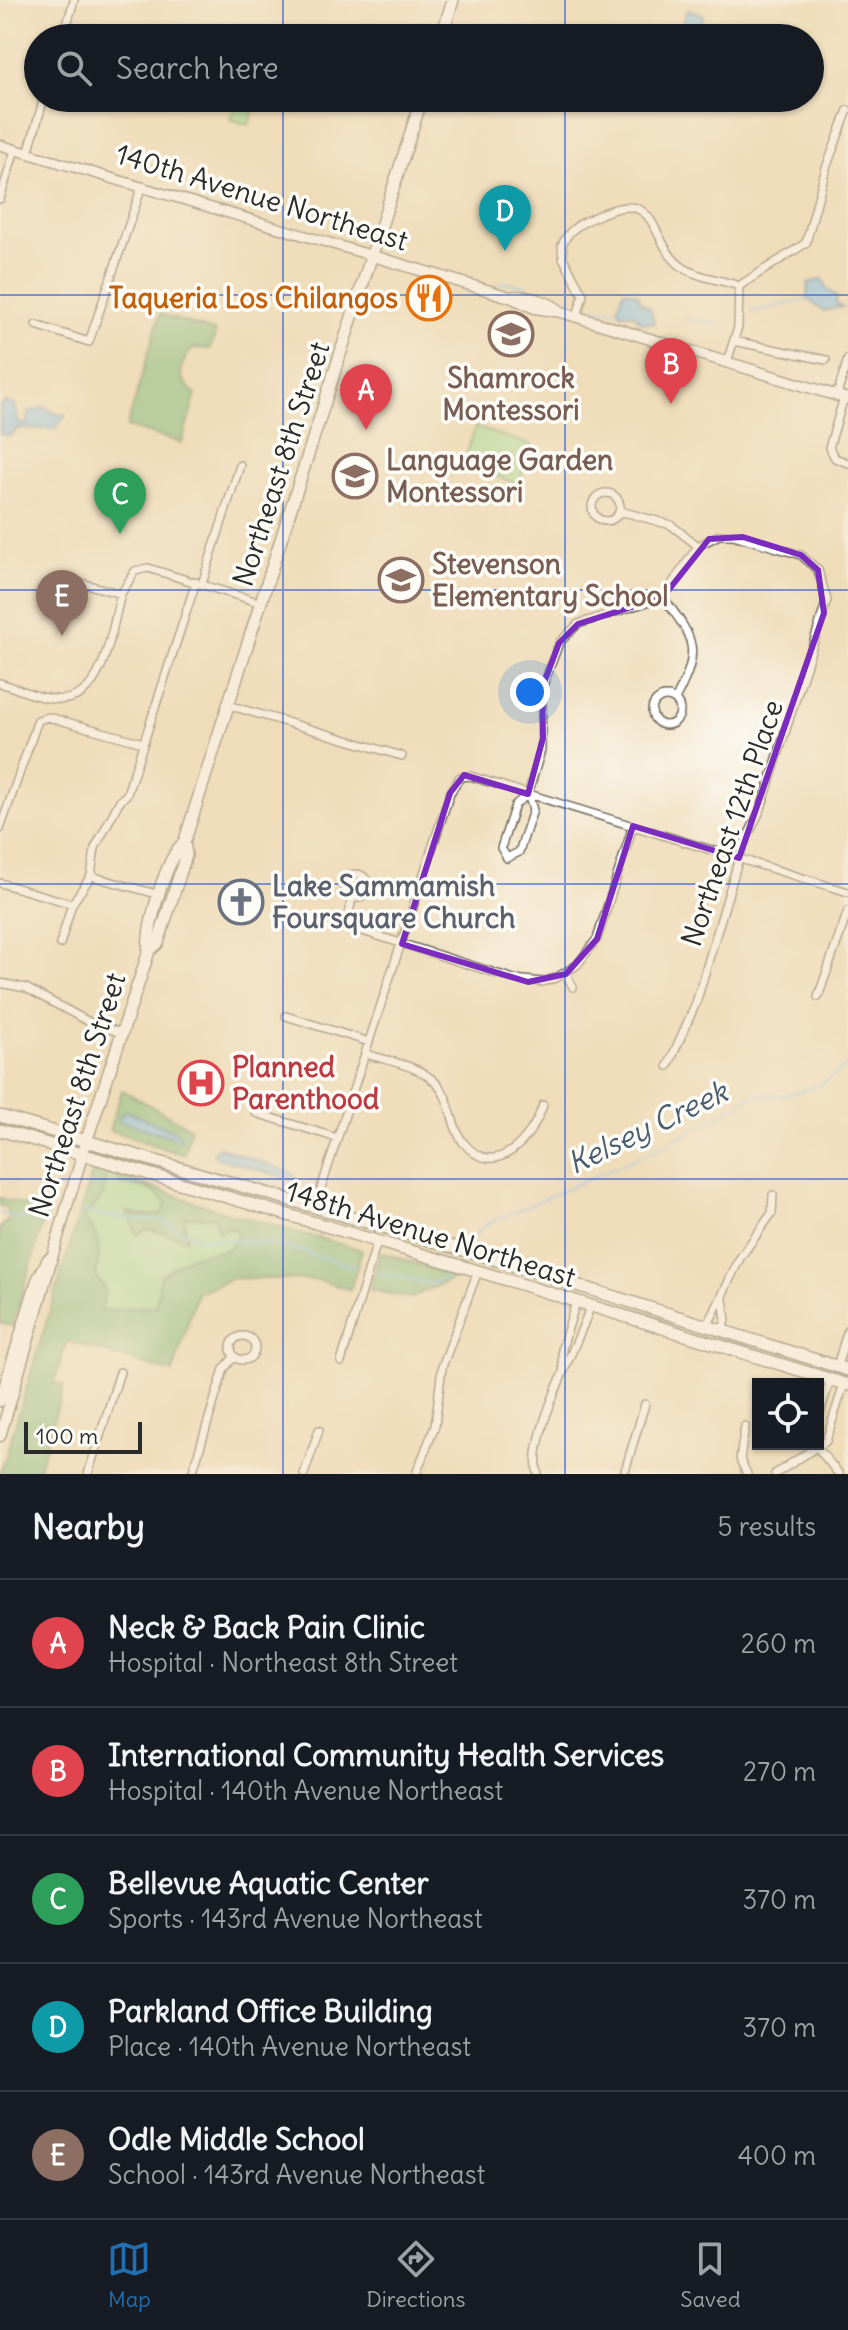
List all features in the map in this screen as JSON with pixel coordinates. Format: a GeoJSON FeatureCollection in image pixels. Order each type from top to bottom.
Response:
{"type":"FeatureCollection","features":[{"type":"Feature","properties":{"kind":"main road"},"geometry":{"type":"LineString","coordinates":[[445,24],[453,0]]}},
{"type":"Feature","properties":{"kind":"main road","name":"Northeast 8th Street"},"geometry":{"type":"LineString","coordinates":[[0,1401],[37,1280],[51,1253],[149,951],[158,943],[186,855],[184,843],[418,112]]}},
{"type":"Feature","properties":{"kind":"main road","name":"140th Avenue Northeast"},"geometry":{"type":"LineString","coordinates":[[373,256],[510,297],[544,311],[561,312],[843,397]]}},
{"type":"Feature","properties":{"kind":"main road","name":"Northeast 8th Street"},"geometry":{"type":"LineString","coordinates":[[149,951],[146,939],[160,895],[175,850],[184,843]]}},
{"type":"Feature","properties":{"kind":"main road","name":"148th Avenue Northeast"},"geometry":{"type":"LineString","coordinates":[[0,1116],[484,1256],[587,1291],[842,1368]]}},
{"type":"Feature","properties":{"kind":"main road","name":"148th Avenue Northeast"},"geometry":{"type":"LineString","coordinates":[[0,1130],[478,1271],[846,1385]]}},
{"type":"Feature","properties":{"kind":"main road"},"geometry":{"type":"LineString","coordinates":[[241,1203],[237,1197],[241,1191],[279,1197]]}},
{"type":"Feature","properties":{"kind":"main road","name":"Northeast 8th Street"},"geometry":{"type":"LineString","coordinates":[[0,1436],[48,1282],[51,1253]]}},
{"type":"Feature","properties":{"kind":"main road"},"geometry":{"type":"LineString","coordinates":[[563,1299],[559,1293],[563,1289],[587,1291]]}},
{"type":"Feature","properties":{"kind":"main road"},"geometry":{"type":"LineString","coordinates":[[716,1344],[752,1350],[757,1348],[755,1342]]}},
{"type":"Feature","properties":{"kind":"street"},"geometry":{"type":"LineString","coordinates":[[67,24],[74,0]]}},
{"type":"Feature","properties":{"kind":"street"},"geometry":{"type":"LineString","coordinates":[[577,317],[583,295],[563,258],[562,245],[578,225],[611,209],[640,210],[652,219],[679,265],[739,286],[801,250],[806,243],[822,180],[848,110]]}},
{"type":"Feature","properties":{"kind":"street"},"geometry":{"type":"LineString","coordinates":[[28,153],[40,112]]}},
{"type":"Feature","properties":{"kind":"street","name":"140th Avenue Northeast"},"geometry":{"type":"LineString","coordinates":[[0,145],[373,256]]}},
{"type":"Feature","properties":{"kind":"street"},"geometry":{"type":"LineString","coordinates":[[0,199],[15,150]]}},
{"type":"Feature","properties":{"kind":"street"},"geometry":{"type":"LineString","coordinates":[[36,325],[89,342],[142,186]]}},
{"type":"Feature","properties":{"kind":"street"},"geometry":{"type":"LineString","coordinates":[[727,362],[739,315],[739,286]]}},
{"type":"Feature","properties":{"kind":"street"},"geometry":{"type":"LineString","coordinates":[[734,341],[826,360]]}},
{"type":"Feature","properties":{"kind":"street"},"geometry":{"type":"LineString","coordinates":[[848,359],[843,397],[829,444],[830,452],[848,463]]}},
{"type":"Feature","properties":{"kind":"street"},"geometry":{"type":"LineString","coordinates":[[60,944],[72,904],[91,876],[95,848],[114,810],[127,794],[240,465]]}},
{"type":"Feature","properties":{"kind":"street"},"geometry":{"type":"LineString","coordinates":[[603,494],[616,497],[620,511],[607,520],[597,519],[591,512],[594,502],[603,494]]}},
{"type":"Feature","properties":{"kind":"street"},"geometry":{"type":"LineString","coordinates":[[528,794],[515,805],[501,848],[507,858],[519,852],[533,810],[528,794],[543,738],[542,688],[559,643],[578,624],[663,597],[698,546],[671,525],[620,511]]}},
{"type":"Feature","properties":{"kind":"street","name":"Northeast 12th Place"},"geometry":{"type":"LineString","coordinates":[[668,1066],[696,1003],[739,858],[761,809],[824,613],[825,591],[818,570],[801,555],[733,535],[719,535],[698,546]]}},
{"type":"Feature","properties":{"kind":"street"},"geometry":{"type":"LineString","coordinates":[[0,683],[48,698],[67,699],[80,694],[97,676],[121,594],[135,571],[143,568],[261,603]]}},
{"type":"Feature","properties":{"kind":"street"},"geometry":{"type":"LineString","coordinates":[[78,582],[121,594]]}},
{"type":"Feature","properties":{"kind":"street"},"geometry":{"type":"LineString","coordinates":[[663,597],[693,641],[693,651],[675,700]]}},
{"type":"Feature","properties":{"kind":"street"},"geometry":{"type":"LineString","coordinates":[[666,697],[675,700],[680,708],[678,718],[671,724],[658,722],[652,711],[654,703],[666,697]]}},
{"type":"Feature","properties":{"kind":"street"},"geometry":{"type":"LineString","coordinates":[[228,705],[402,756]]}},
{"type":"Feature","properties":{"kind":"street"},"geometry":{"type":"LineString","coordinates":[[0,829],[34,724],[43,717],[91,730],[102,729],[143,743]]}},
{"type":"Feature","properties":{"kind":"street"},"geometry":{"type":"LineString","coordinates":[[315,1207],[456,781],[470,776],[848,892]]}},
{"type":"Feature","properties":{"kind":"street"},"geometry":{"type":"LineString","coordinates":[[352,897],[347,912],[351,926],[528,982],[542,982],[566,974],[590,951],[597,939],[633,826]]}},
{"type":"Feature","properties":{"kind":"street"},"geometry":{"type":"LineString","coordinates":[[91,876],[160,895]]}},
{"type":"Feature","properties":{"kind":"street"},"geometry":{"type":"LineString","coordinates":[[1,886],[72,904]]}},
{"type":"Feature","properties":{"kind":"street"},"geometry":{"type":"LineString","coordinates":[[818,997],[848,911]]}},
{"type":"Feature","properties":{"kind":"street"},"geometry":{"type":"LineString","coordinates":[[566,974],[573,987]]}},
{"type":"Feature","properties":{"kind":"street"},"geometry":{"type":"LineString","coordinates":[[0,983],[26,988],[83,1019],[122,1033]]}},
{"type":"Feature","properties":{"kind":"street"},"geometry":{"type":"LineString","coordinates":[[286,1016],[369,1042]]}},
{"type":"Feature","properties":{"kind":"street"},"geometry":{"type":"LineString","coordinates":[[366,1054],[420,1072],[438,1084],[450,1104],[463,1143],[482,1155],[501,1155],[523,1145],[538,1123],[543,1105]]}},
{"type":"Feature","properties":{"kind":"street"},"geometry":{"type":"LineString","coordinates":[[256,1113],[337,1138]]}},
{"type":"Feature","properties":{"kind":"street"},"geometry":{"type":"LineString","coordinates":[[707,1327],[740,1258],[772,1213],[773,1195]]}},
{"type":"Feature","properties":{"kind":"street"},"geometry":{"type":"LineString","coordinates":[[341,1362],[377,1242]]}},
{"type":"Feature","properties":{"kind":"street"},"geometry":{"type":"LineString","coordinates":[[416,1474],[435,1426],[442,1367],[448,1345],[478,1271]]}},
{"type":"Feature","properties":{"kind":"street"},"geometry":{"type":"LineString","coordinates":[[722,1331],[726,1320],[723,1299]]}},
{"type":"Feature","properties":{"kind":"street"},"geometry":{"type":"LineString","coordinates":[[538,1474],[538,1450],[563,1368],[562,1348],[576,1302]]}},
{"type":"Feature","properties":{"kind":"street"},"geometry":{"type":"LineString","coordinates":[[563,1368],[575,1352],[590,1307]]}},
{"type":"Feature","properties":{"kind":"street"},"geometry":{"type":"LineString","coordinates":[[842,1368],[848,1329]]}},
{"type":"Feature","properties":{"kind":"street"},"geometry":{"type":"LineString","coordinates":[[192,1474],[224,1369],[234,1357]]}},
{"type":"Feature","properties":{"kind":"street"},"geometry":{"type":"LineString","coordinates":[[88,1474],[120,1372]]}},
{"type":"Feature","properties":{"kind":"street"},"geometry":{"type":"LineString","coordinates":[[824,1400],[830,1380]]}},
{"type":"Feature","properties":{"kind":"street"},"geometry":{"type":"LineString","coordinates":[[824,1442],[846,1385]]}},
{"type":"Feature","properties":{"kind":"street"},"geometry":{"type":"LineString","coordinates":[[624,1474],[645,1404]]}},
{"type":"Feature","properties":{"kind":"street"},"geometry":{"type":"LineString","coordinates":[[745,1426],[740,1459],[747,1474]]}},
{"type":"Feature","properties":{"kind":"street"},"geometry":{"type":"LineString","coordinates":[[304,1474],[319,1430]]}},
{"type":"Feature","properties":{"kind":"street"},"geometry":{"type":"LineString","coordinates":[[775,1474],[810,1450]]}},
{"type":"Feature","properties":{"kind":"street"},"geometry":{"type":"LineString","coordinates":[[819,1450],[839,1474]]}},
{"type":"Feature","properties":{"kind":"highlighted area"},"geometry":{"type":"Polygon","coordinates":[[[743,537],[801,555],[818,570],[824,613],[739,858],[633,826],[597,939],[566,974],[528,982],[402,944],[450,793],[464,775],[528,794],[543,738],[542,688],[559,643],[578,624],[663,597],[709,539],[743,537]]]}},
{"type":"Feature","properties":{"kind":"green space"},"geometry":{"type":"Polygon","coordinates":[[[232,112],[253,112],[249,125],[230,119],[232,112]]]}},
{"type":"Feature","properties":{"kind":"green space"},"geometry":{"type":"Polygon","coordinates":[[[160,314],[216,332],[210,349],[194,348],[182,366],[182,378],[196,394],[182,443],[127,427],[160,314]]]}},
{"type":"Feature","properties":{"kind":"green space"},"geometry":{"type":"Polygon","coordinates":[[[475,427],[531,445],[519,484],[463,466],[475,427]]]}},
{"type":"Feature","properties":{"kind":"green space"},"geometry":{"type":"Polygon","coordinates":[[[122,1090],[191,1128],[184,1155],[109,1130],[122,1090]]]}},
{"type":"Feature","properties":{"kind":"green space"},"geometry":{"type":"Polygon","coordinates":[[[99,1169],[224,1212],[362,1250],[350,1290],[319,1280],[233,1278],[197,1293],[173,1373],[67,1341],[54,1383],[64,1386],[38,1471],[45,1474],[0,1474],[92,1173],[99,1169]],[[110,1174],[105,1177],[103,1196],[83,1219],[97,1238],[96,1277],[104,1293],[100,1311],[156,1306],[161,1275],[191,1256],[225,1250],[238,1236],[234,1226],[218,1232],[214,1217],[183,1217],[187,1239],[148,1229],[137,1235],[127,1211],[138,1216],[161,1215],[167,1203],[147,1188],[122,1185],[117,1177],[110,1174]]]}},
{"type":"Feature","properties":{"kind":"green space"},"geometry":{"type":"Polygon","coordinates":[[[110,1174],[117,1177],[122,1185],[147,1188],[167,1203],[161,1215],[138,1216],[148,1228],[186,1238],[183,1217],[207,1216],[229,1224],[239,1236],[230,1247],[220,1252],[194,1255],[159,1294],[156,1306],[99,1311],[104,1287],[96,1277],[99,1256],[83,1219],[102,1196],[105,1176],[110,1174]]]}},
{"type":"Feature","properties":{"kind":"green space"},"geometry":{"type":"Polygon","coordinates":[[[0,1198],[46,1212],[13,1326],[0,1323],[0,1228],[10,1218],[6,1207],[0,1206],[0,1198]]]}},
{"type":"Feature","properties":{"kind":"green space"},"geometry":{"type":"Polygon","coordinates":[[[380,1252],[458,1277],[410,1298],[370,1290],[380,1252]]]}},
{"type":"Feature","properties":{"kind":"green space"},"geometry":{"type":"Polygon","coordinates":[[[566,1291],[627,1306],[752,1346],[565,1294],[566,1291]]]}},
{"type":"Feature","properties":{"kind":"water"},"geometry":{"type":"Polygon","coordinates":[[[687,10],[704,15],[701,24],[682,24],[687,10]]]}},
{"type":"Feature","properties":{"kind":"water"},"geometry":{"type":"Polygon","coordinates":[[[823,279],[827,289],[837,297],[836,304],[842,307],[823,311],[807,299],[808,283],[823,279]]]}},
{"type":"Feature","properties":{"kind":"water"},"geometry":{"type":"Polygon","coordinates":[[[624,290],[637,293],[641,303],[650,307],[654,323],[641,322],[634,314],[620,313],[618,307],[624,290]]]}},
{"type":"Feature","properties":{"kind":"water"},"geometry":{"type":"Polygon","coordinates":[[[5,402],[15,405],[19,424],[27,424],[29,412],[45,407],[56,414],[66,415],[55,429],[17,429],[11,436],[0,434],[0,406],[5,402]]]}},
{"type":"Feature","properties":{"kind":"water"},"geometry":{"type":"Polygon","coordinates":[[[126,1111],[178,1133],[182,1140],[121,1121],[118,1117],[126,1111]]]}},
{"type":"Feature","properties":{"kind":"water"},"geometry":{"type":"Polygon","coordinates":[[[219,1147],[294,1174],[297,1181],[217,1158],[213,1153],[219,1147]]]}},
{"type":"Feature","properties":{"kind":"waterway"},"geometry":{"type":"LineString","coordinates":[[499,282],[523,285],[536,293]]}},
{"type":"Feature","properties":{"kind":"waterway"},"geometry":{"type":"LineString","coordinates":[[543,295],[570,300]]}},
{"type":"Feature","properties":{"kind":"waterway"},"geometry":{"type":"LineString","coordinates":[[752,312],[809,299]]}},
{"type":"Feature","properties":{"kind":"waterway"},"geometry":{"type":"LineString","coordinates":[[594,307],[600,310],[619,309]]}},
{"type":"Feature","properties":{"kind":"waterway"},"geometry":{"type":"LineString","coordinates":[[685,319],[718,324]]}},
{"type":"Feature","properties":{"kind":"waterway","name":"Kelsey Creek"},"geometry":{"type":"LineString","coordinates":[[470,1244],[483,1226],[670,1143],[755,1095],[787,1095],[822,1084],[848,1065]]}},
{"type":"Feature","properties":{"kind":"waterway","name":"Kelsey Creek"},"geometry":{"type":"LineString","coordinates":[[80,1212],[160,1220],[197,1238],[277,1244],[355,1267]]}},
{"type":"Feature","properties":{"kind":"waterway","name":"Kelsey Creek"},"geometry":{"type":"LineString","coordinates":[[0,1213],[20,1219],[49,1215]]}},
{"type":"Feature","properties":{"kind":"waterway","name":"Kelsey Creek"},"geometry":{"type":"LineString","coordinates":[[375,1272],[431,1284],[446,1278]]}},
{"type":"Feature","properties":{"kind":"place","name":"Parkland Office Building"},"geometry":{"type":"Point","coordinates":[505,251]}},
{"type":"Feature","properties":{"kind":"place","name":"Taqueria Los Chilangos"},"geometry":{"type":"Point","coordinates":[429,298]}},
{"type":"Feature","properties":{"kind":"place","name":"Shamrock Montessori"},"geometry":{"type":"Point","coordinates":[511,334]}},
{"type":"Feature","properties":{"kind":"place","name":"International Community Health Services"},"geometry":{"type":"Point","coordinates":[671,404]}},
{"type":"Feature","properties":{"kind":"place","name":"Neck & Back Pain Clinic"},"geometry":{"type":"Point","coordinates":[366,430]}},
{"type":"Feature","properties":{"kind":"place","name":"Language Garden Montessori"},"geometry":{"type":"Point","coordinates":[355,476]}},
{"type":"Feature","properties":{"kind":"place","name":"Bellevue Aquatic Center"},"geometry":{"type":"Point","coordinates":[120,534]}},
{"type":"Feature","properties":{"kind":"place","name":"Stevenson Elementary School"},"geometry":{"type":"Point","coordinates":[401,580]}},
{"type":"Feature","properties":{"kind":"place","name":"Odle Middle School"},"geometry":{"type":"Point","coordinates":[62,636]}},
{"type":"Feature","properties":{"kind":"place","name":"Lake Sammamish Foursquare Church"},"geometry":{"type":"Point","coordinates":[241,902]}},
{"type":"Feature","properties":{"kind":"place","name":"Planned Parenthood"},"geometry":{"type":"Point","coordinates":[201,1083]}}]}
